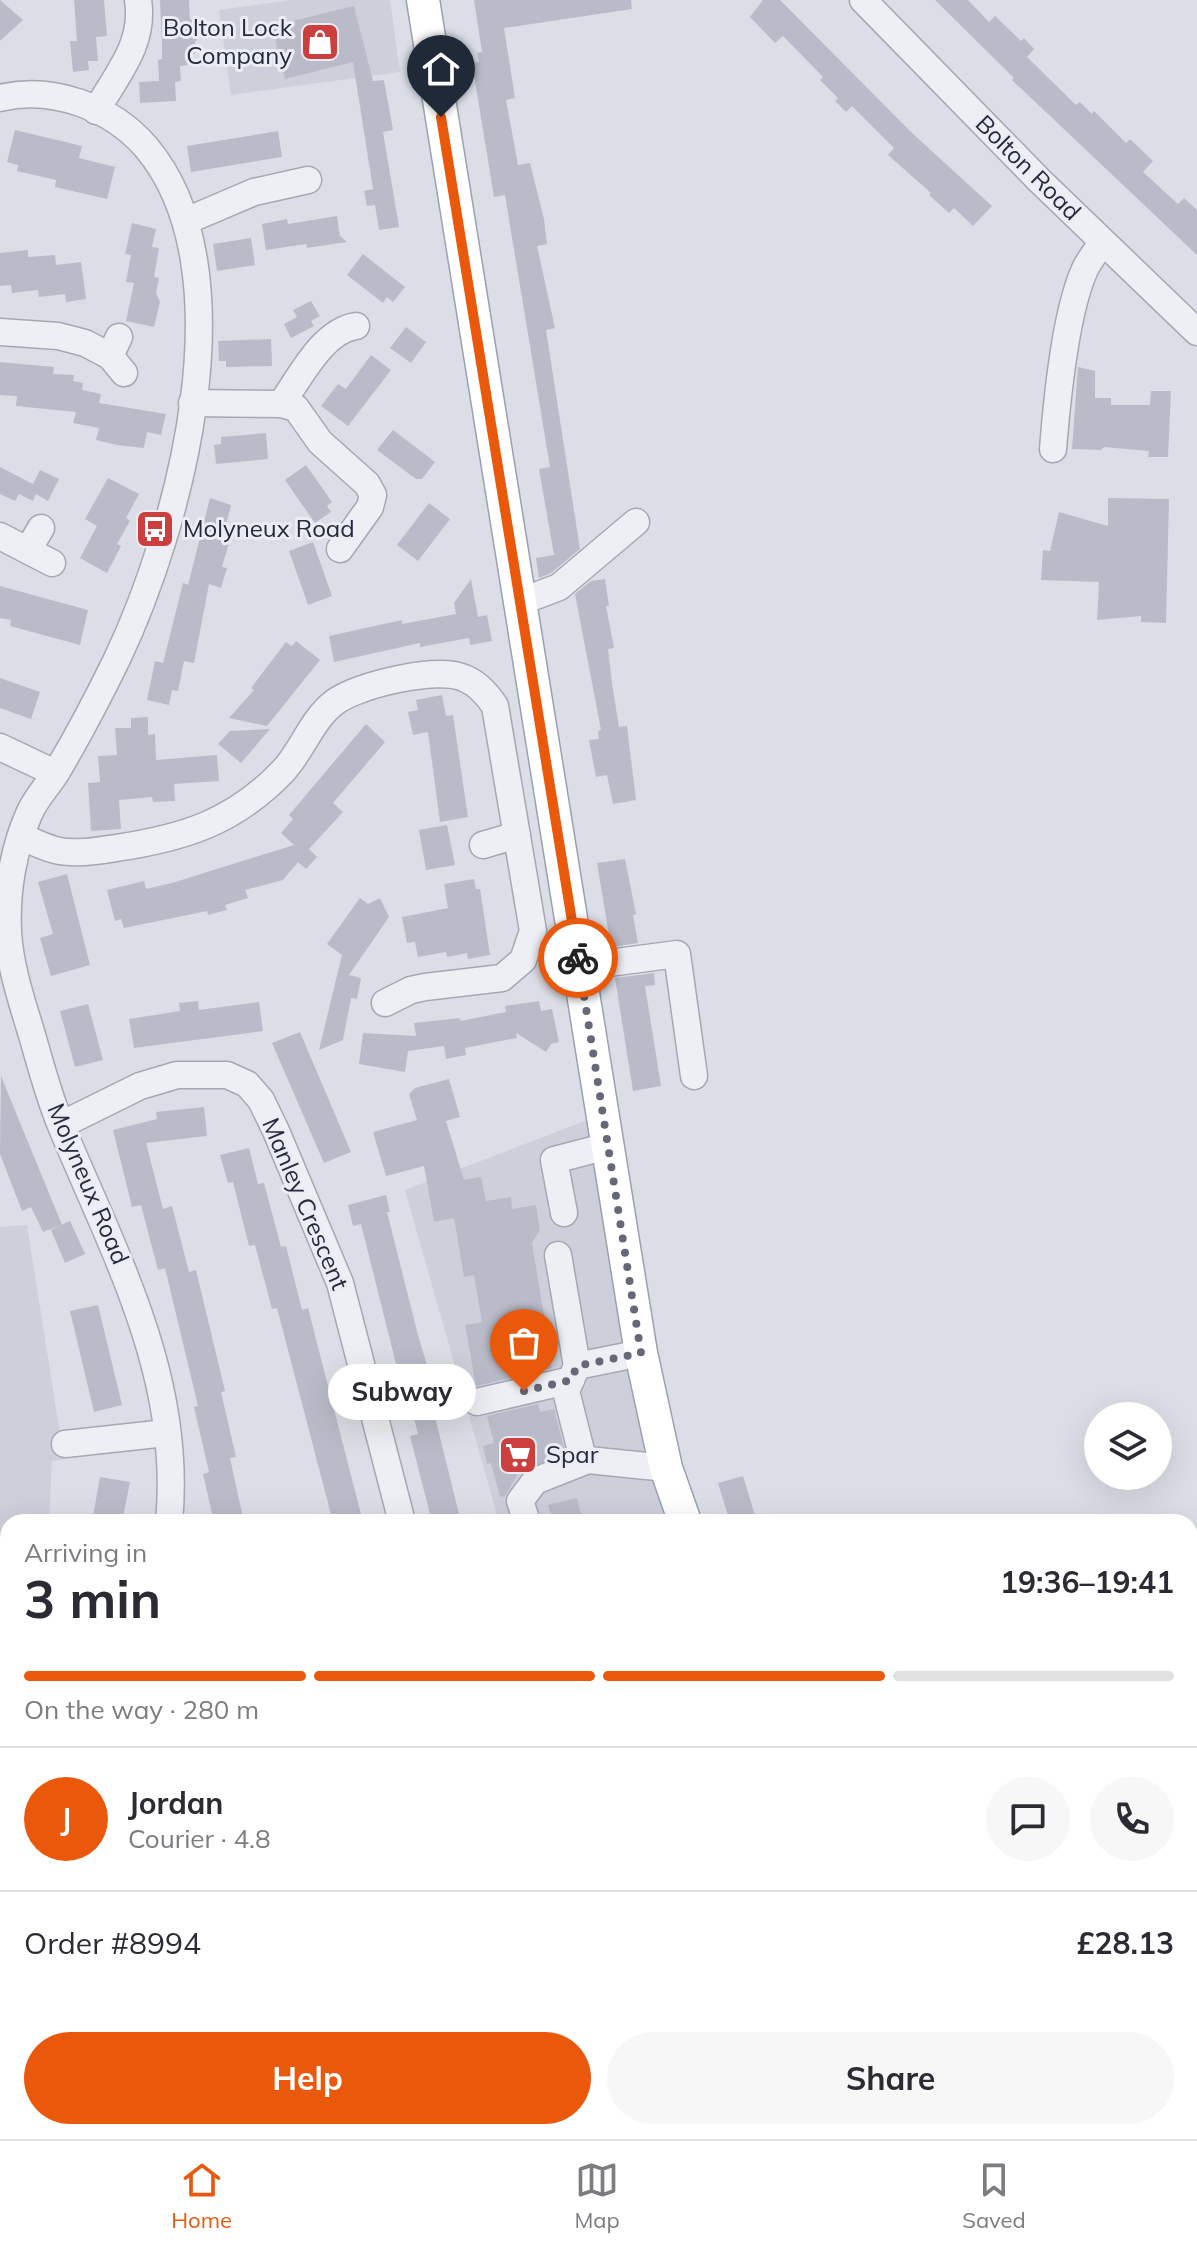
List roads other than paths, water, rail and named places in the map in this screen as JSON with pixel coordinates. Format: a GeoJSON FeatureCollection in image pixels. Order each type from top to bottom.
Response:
{"type":"FeatureCollection","features":[{"type":"Feature","properties":{"kind":"main road"},"geometry":{"type":"LineString","coordinates":[[423,0],[641,1353],[666,1468],[682,1514]]}},
{"type":"Feature","properties":{"kind":"street"},"geometry":{"type":"LineString","coordinates":[[96,111],[129,57],[138,36],[138,0]]}},
{"type":"Feature","properties":{"kind":"street","name":"Bolton Road"},"geometry":{"type":"LineString","coordinates":[[863,0],[1103,242],[1197,332]]}},
{"type":"Feature","properties":{"kind":"street","name":"Molyneux Road"},"geometry":{"type":"LineString","coordinates":[[0,98],[32,93],[54,95],[96,111],[136,136],[153,156],[186,221],[197,291],[198,347],[188,445],[179,486],[140,607],[87,718],[30,810],[12,870],[8,901],[13,968],[61,1125],[131,1285],[145,1326],[166,1433],[171,1474],[169,1514]]}},
{"type":"Feature","properties":{"kind":"street"},"geometry":{"type":"LineString","coordinates":[[186,221],[254,192],[313,177]]}},
{"type":"Feature","properties":{"kind":"street"},"geometry":{"type":"LineString","coordinates":[[1053,449],[1065,350],[1075,305],[1085,268],[1103,242]]}},
{"type":"Feature","properties":{"kind":"street"},"geometry":{"type":"LineString","coordinates":[[281,404],[328,341],[339,331],[356,326]]}},
{"type":"Feature","properties":{"kind":"street"},"geometry":{"type":"LineString","coordinates":[[0,332],[58,336],[118,356]]}},
{"type":"Feature","properties":{"kind":"street"},"geometry":{"type":"LineString","coordinates":[[192,403],[281,404],[296,408],[320,442],[367,484],[373,495],[370,507],[340,549]]}},
{"type":"Feature","properties":{"kind":"street"},"geometry":{"type":"LineString","coordinates":[[520,602],[559,587],[636,522]]}},
{"type":"Feature","properties":{"kind":"street"},"geometry":{"type":"LineString","coordinates":[[0,536],[34,539],[52,563]]}},
{"type":"Feature","properties":{"kind":"street"},"geometry":{"type":"LineString","coordinates":[[21,836],[56,850],[83,851],[153,843],[190,833],[235,810],[274,780],[288,766],[321,715],[355,689],[447,673],[476,685],[495,706],[533,931],[523,960],[502,978],[406,981],[385,1003]]}},
{"type":"Feature","properties":{"kind":"street"},"geometry":{"type":"LineString","coordinates":[[0,747],[55,773]]}},
{"type":"Feature","properties":{"kind":"street"},"geometry":{"type":"LineString","coordinates":[[483,845],[517,835]]}},
{"type":"Feature","properties":{"kind":"street"},"geometry":{"type":"LineString","coordinates":[[579,967],[677,954],[694,1076]]}},
{"type":"Feature","properties":{"kind":"street","name":"Manley Crescent"},"geometry":{"type":"LineString","coordinates":[[61,1125],[140,1086],[177,1075],[227,1075],[247,1084],[261,1100],[340,1283],[400,1514]]}},
{"type":"Feature","properties":{"kind":"street"},"geometry":{"type":"LineString","coordinates":[[564,1213],[554,1160],[608,1146]]}},
{"type":"Feature","properties":{"kind":"street"},"geometry":{"type":"LineString","coordinates":[[558,1255],[574,1373],[566,1391],[582,1455],[588,1460]]}},
{"type":"Feature","properties":{"kind":"street"},"geometry":{"type":"LineString","coordinates":[[477,1402],[641,1353]]}},
{"type":"Feature","properties":{"kind":"street"},"geometry":{"type":"LineString","coordinates":[[65,1444],[166,1433]]}},
{"type":"Feature","properties":{"kind":"street"},"geometry":{"type":"LineString","coordinates":[[524,1514],[520,1501],[535,1481],[588,1460],[666,1468]]}},
{"type":"Feature","properties":{"kind":"place","name":"Bolton Lock Company"},"geometry":{"type":"Point","coordinates":[320,42]}},
{"type":"Feature","properties":{"kind":"place","name":"Molyneux Road"},"geometry":{"type":"Point","coordinates":[155,529]}},
{"type":"Feature","properties":{"kind":"place","name":"Subway"},"geometry":{"type":"Point","coordinates":[524,1391]}},
{"type":"Feature","properties":{"kind":"place","name":"Spar"},"geometry":{"type":"Point","coordinates":[518,1455]}}]}
